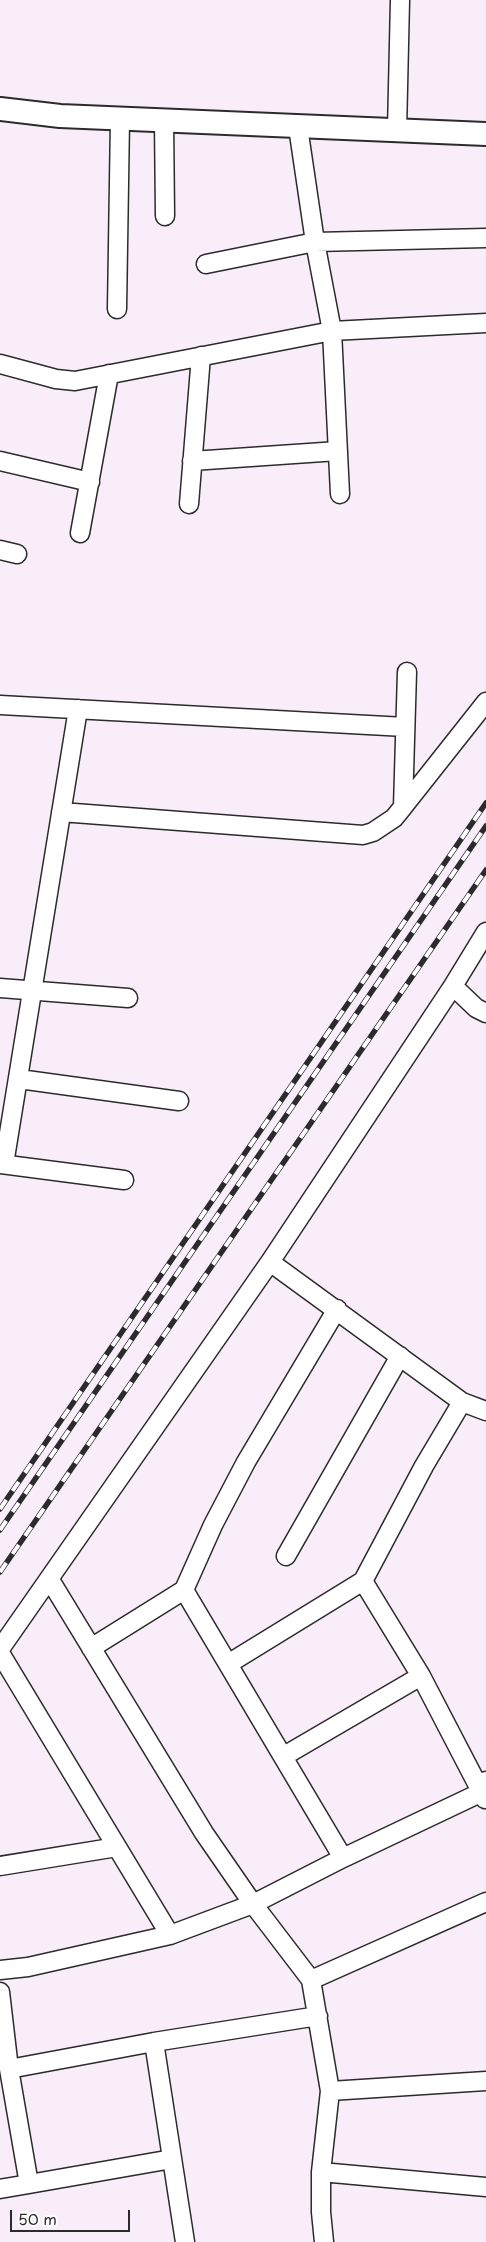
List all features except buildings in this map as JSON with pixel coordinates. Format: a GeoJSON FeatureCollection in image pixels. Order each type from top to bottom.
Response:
{"type":"FeatureCollection","features":[{"type":"Feature","properties":{"kind":"main road"},"geometry":{"type":"LineString","coordinates":[[0,109],[60,116],[486,134]]}},
{"type":"Feature","properties":{"kind":"street"},"geometry":{"type":"LineString","coordinates":[[397,130],[400,0]]}},
{"type":"Feature","properties":{"kind":"street"},"geometry":{"type":"LineString","coordinates":[[117,309],[120,118]]}},
{"type":"Feature","properties":{"kind":"street"},"geometry":{"type":"LineString","coordinates":[[164,120],[165,216]]}},
{"type":"Feature","properties":{"kind":"street"},"geometry":{"type":"LineString","coordinates":[[298,126],[314,242],[332,331],[340,494]]}},
{"type":"Feature","properties":{"kind":"street"},"geometry":{"type":"LineString","coordinates":[[206,264],[314,242],[486,238]]}},
{"type":"Feature","properties":{"kind":"street"},"geometry":{"type":"LineString","coordinates":[[0,364],[56,379],[75,381],[332,331],[486,322]]}},
{"type":"Feature","properties":{"kind":"street"},"geometry":{"type":"LineString","coordinates":[[189,504],[202,356]]}},
{"type":"Feature","properties":{"kind":"street"},"geometry":{"type":"LineString","coordinates":[[80,533],[109,374]]}},
{"type":"Feature","properties":{"kind":"street"},"geometry":{"type":"LineString","coordinates":[[192,461],[338,451]]}},
{"type":"Feature","properties":{"kind":"street"},"geometry":{"type":"LineString","coordinates":[[0,461],[90,482]]}},
{"type":"Feature","properties":{"kind":"street"},"geometry":{"type":"LineString","coordinates":[[403,807],[407,672]]}},
{"type":"Feature","properties":{"kind":"street"},"geometry":{"type":"LineString","coordinates":[[61,812],[363,834],[382,827],[403,807],[486,702]]}},
{"type":"Feature","properties":{"kind":"street"},"geometry":{"type":"LineString","coordinates":[[0,705],[405,727]]}},
{"type":"Feature","properties":{"kind":"street"},"geometry":{"type":"LineString","coordinates":[[78,709],[19,1079],[2,1164],[124,1180]]}},
{"type":"Feature","properties":{"kind":"street"},"geometry":{"type":"LineString","coordinates":[[0,1649],[50,1580],[270,1262],[453,986],[486,932]]}},
{"type":"Feature","properties":{"kind":"street"},"geometry":{"type":"LineString","coordinates":[[453,986],[476,1008],[486,1013]]}},
{"type":"Feature","properties":{"kind":"street"},"geometry":{"type":"LineString","coordinates":[[0,988],[128,998]]}},
{"type":"Feature","properties":{"kind":"street"},"geometry":{"type":"LineString","coordinates":[[19,1079],[179,1101]]}},
{"type":"Feature","properties":{"kind":"street"},"geometry":{"type":"LineString","coordinates":[[270,1262],[462,1402],[486,1411]]}},
{"type":"Feature","properties":{"kind":"street"},"geometry":{"type":"LineString","coordinates":[[91,1648],[184,1590],[213,1525],[246,1462],[337,1309]]}},
{"type":"Feature","properties":{"kind":"street"},"geometry":{"type":"LineString","coordinates":[[286,1556],[400,1356]]}},
{"type":"Feature","properties":{"kind":"street"},"geometry":{"type":"LineString","coordinates":[[228,1664],[363,1581],[424,1466],[462,1402]]}},
{"type":"Feature","properties":{"kind":"street"},"geometry":{"type":"LineString","coordinates":[[50,1580],[204,1833],[253,1904],[311,1980],[330,2092],[321,2172],[321,2212],[324,2242]]}},
{"type":"Feature","properties":{"kind":"street"},"geometry":{"type":"LineString","coordinates":[[0,1970],[28,1967],[170,1935],[253,1904],[343,1858],[485,1792],[421,1676],[363,1581]]}},
{"type":"Feature","properties":{"kind":"street"},"geometry":{"type":"LineString","coordinates":[[184,1590],[343,1858]]}},
{"type":"Feature","properties":{"kind":"street"},"geometry":{"type":"LineString","coordinates":[[0,1653],[170,1935]]}},
{"type":"Feature","properties":{"kind":"street"},"geometry":{"type":"LineString","coordinates":[[284,1756],[421,1676]]}},
{"type":"Feature","properties":{"kind":"street"},"geometry":{"type":"LineString","coordinates":[[0,1866],[117,1847]]}},
{"type":"Feature","properties":{"kind":"street"},"geometry":{"type":"LineString","coordinates":[[311,1980],[486,1902]]}},
{"type":"Feature","properties":{"kind":"street"},"geometry":{"type":"LineString","coordinates":[[0,1992],[9,2069],[29,2184]]}},
{"type":"Feature","properties":{"kind":"street"},"geometry":{"type":"LineString","coordinates":[[9,2069],[154,2042],[318,2016]]}},
{"type":"Feature","properties":{"kind":"street"},"geometry":{"type":"LineString","coordinates":[[154,2042],[186,2242]]}},
{"type":"Feature","properties":{"kind":"street"},"geometry":{"type":"LineString","coordinates":[[330,2092],[486,2080]]}},
{"type":"Feature","properties":{"kind":"street"},"geometry":{"type":"LineString","coordinates":[[0,2189],[172,2159]]}},
{"type":"Feature","properties":{"kind":"street"},"geometry":{"type":"LineString","coordinates":[[321,2172],[486,2187]]}},
{"type":"Feature","properties":{"kind":"railway"},"geometry":{"type":"LineString","coordinates":[[0,1509],[486,803]]}},
{"type":"Feature","properties":{"kind":"railway"},"geometry":{"type":"LineString","coordinates":[[0,1530],[486,826]]}},
{"type":"Feature","properties":{"kind":"railway"},"geometry":{"type":"LineString","coordinates":[[0,1572],[486,870]]}}]}
